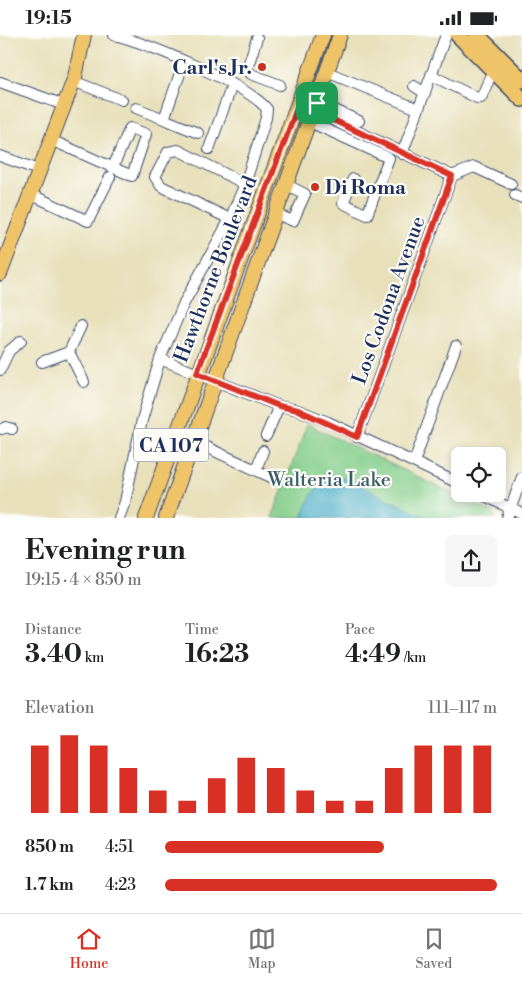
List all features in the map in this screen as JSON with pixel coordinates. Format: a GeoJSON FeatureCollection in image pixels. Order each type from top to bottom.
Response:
{"type":"FeatureCollection","features":[{"type":"Feature","properties":{"kind":"highway"},"geometry":{"type":"LineString","coordinates":[[458,35],[522,99]]}},
{"type":"Feature","properties":{"kind":"highway"},"geometry":{"type":"LineString","coordinates":[[477,35],[522,80]]}},
{"type":"Feature","properties":{"kind":"main road"},"geometry":{"type":"LineString","coordinates":[[0,274],[73,81],[84,35]]}},
{"type":"Feature","properties":{"kind":"main road","name":"Hawthorne Boulevard"},"geometry":{"type":"LineString","coordinates":[[146,518],[197,373],[323,35]]}},
{"type":"Feature","properties":{"kind":"main road","name":"Hawthorne Boulevard"},"geometry":{"type":"LineString","coordinates":[[166,518],[314,112],[340,35]]}},
{"type":"Feature","properties":{"kind":"street"},"geometry":{"type":"LineString","coordinates":[[114,35],[131,39],[232,85],[261,102],[267,109],[266,118],[245,184],[230,219],[184,303],[160,359],[142,420],[125,502],[119,518]]}},
{"type":"Feature","properties":{"kind":"street"},"geometry":{"type":"LineString","coordinates":[[402,154],[446,35]]}},
{"type":"Feature","properties":{"kind":"street"},"geometry":{"type":"LineString","coordinates":[[257,37],[247,66],[248,72],[280,85]]}},
{"type":"Feature","properties":{"kind":"street"},"geometry":{"type":"LineString","coordinates":[[164,119],[184,62]]}},
{"type":"Feature","properties":{"kind":"street"},"geometry":{"type":"LineString","coordinates":[[431,75],[477,98],[481,97],[484,93],[493,69]]}},
{"type":"Feature","properties":{"kind":"street"},"geometry":{"type":"LineString","coordinates":[[327,73],[418,109]]}},
{"type":"Feature","properties":{"kind":"street"},"geometry":{"type":"LineString","coordinates":[[73,81],[122,100]]}},
{"type":"Feature","properties":{"kind":"street"},"geometry":{"type":"LineString","coordinates":[[0,82],[64,105]]}},
{"type":"Feature","properties":{"kind":"street"},"geometry":{"type":"LineString","coordinates":[[209,149],[232,85]]}},
{"type":"Feature","properties":{"kind":"street"},"geometry":{"type":"LineString","coordinates":[[414,86],[424,93]]}},
{"type":"Feature","properties":{"kind":"street"},"geometry":{"type":"LineString","coordinates":[[302,95],[314,112],[389,157],[367,215],[343,203],[354,179]]}},
{"type":"Feature","properties":{"kind":"street"},"geometry":{"type":"LineString","coordinates":[[136,108],[198,133]]}},
{"type":"Feature","properties":{"kind":"street"},"geometry":{"type":"LineString","coordinates":[[314,112],[359,121]]}},
{"type":"Feature","properties":{"kind":"street"},"geometry":{"type":"LineString","coordinates":[[314,112],[452,176],[474,167],[511,184]]}},
{"type":"Feature","properties":{"kind":"street"},"geometry":{"type":"LineString","coordinates":[[30,193],[88,221],[111,172],[51,140]]}},
{"type":"Feature","properties":{"kind":"street"},"geometry":{"type":"LineString","coordinates":[[230,219],[218,211],[161,186],[155,177],[168,152],[178,150],[245,184]]}},
{"type":"Feature","properties":{"kind":"street"},"geometry":{"type":"LineString","coordinates":[[0,156],[39,170]]}},
{"type":"Feature","properties":{"kind":"street","name":"Los Codona Avenue"},"geometry":{"type":"LineString","coordinates":[[357,437],[452,176]]}},
{"type":"Feature","properties":{"kind":"street"},"geometry":{"type":"LineString","coordinates":[[276,214],[293,221],[305,194],[287,185]]}},
{"type":"Feature","properties":{"kind":"street"},"geometry":{"type":"LineString","coordinates":[[42,362],[69,352],[81,326]]}},
{"type":"Feature","properties":{"kind":"street"},"geometry":{"type":"LineString","coordinates":[[0,370],[9,351],[21,341]]}},
{"type":"Feature","properties":{"kind":"street"},"geometry":{"type":"LineString","coordinates":[[414,462],[456,346]]}},
{"type":"Feature","properties":{"kind":"street"},"geometry":{"type":"LineString","coordinates":[[69,352],[84,382]]}},
{"type":"Feature","properties":{"kind":"street"},"geometry":{"type":"LineString","coordinates":[[160,359],[279,406],[298,410],[451,480]]}},
{"type":"Feature","properties":{"kind":"street"},"geometry":{"type":"LineString","coordinates":[[266,436],[279,406]]}},
{"type":"Feature","properties":{"kind":"street"},"geometry":{"type":"LineString","coordinates":[[193,441],[273,478]]}},
{"type":"Feature","properties":{"kind":"street"},"geometry":{"type":"LineString","coordinates":[[256,470],[263,451]]}},
{"type":"Feature","properties":{"kind":"street"},"geometry":{"type":"LineString","coordinates":[[507,518],[522,477]]}},
{"type":"Feature","properties":{"kind":"street"},"geometry":{"type":"LineString","coordinates":[[498,502],[522,514]]}},
{"type":"Feature","properties":{"kind":"green space","name":"Walteria Lake"},"geometry":{"type":"Polygon","coordinates":[[[307,424],[451,493],[451,502],[470,502],[493,513],[495,518],[272,518],[307,424]]]}},
{"type":"Feature","properties":{"kind":"water","name":"Walteria Lake"},"geometry":{"type":"Polygon","coordinates":[[[336,474],[427,518],[302,518],[310,498],[318,486],[336,474]]]}},
{"type":"Feature","properties":{"kind":"place","name":"Carl's Jr."},"geometry":{"type":"Point","coordinates":[262,67]}},
{"type":"Feature","properties":{"kind":"place","name":"Di Roma"},"geometry":{"type":"Point","coordinates":[315,187]}},
{"type":"Feature","properties":{"kind":"route"},"geometry":{"type":"LineString","coordinates":[[302,95],[317,103],[314,111],[452,176],[357,437],[328,422],[298,410],[279,406],[197,373],[302,95]]}}]}
